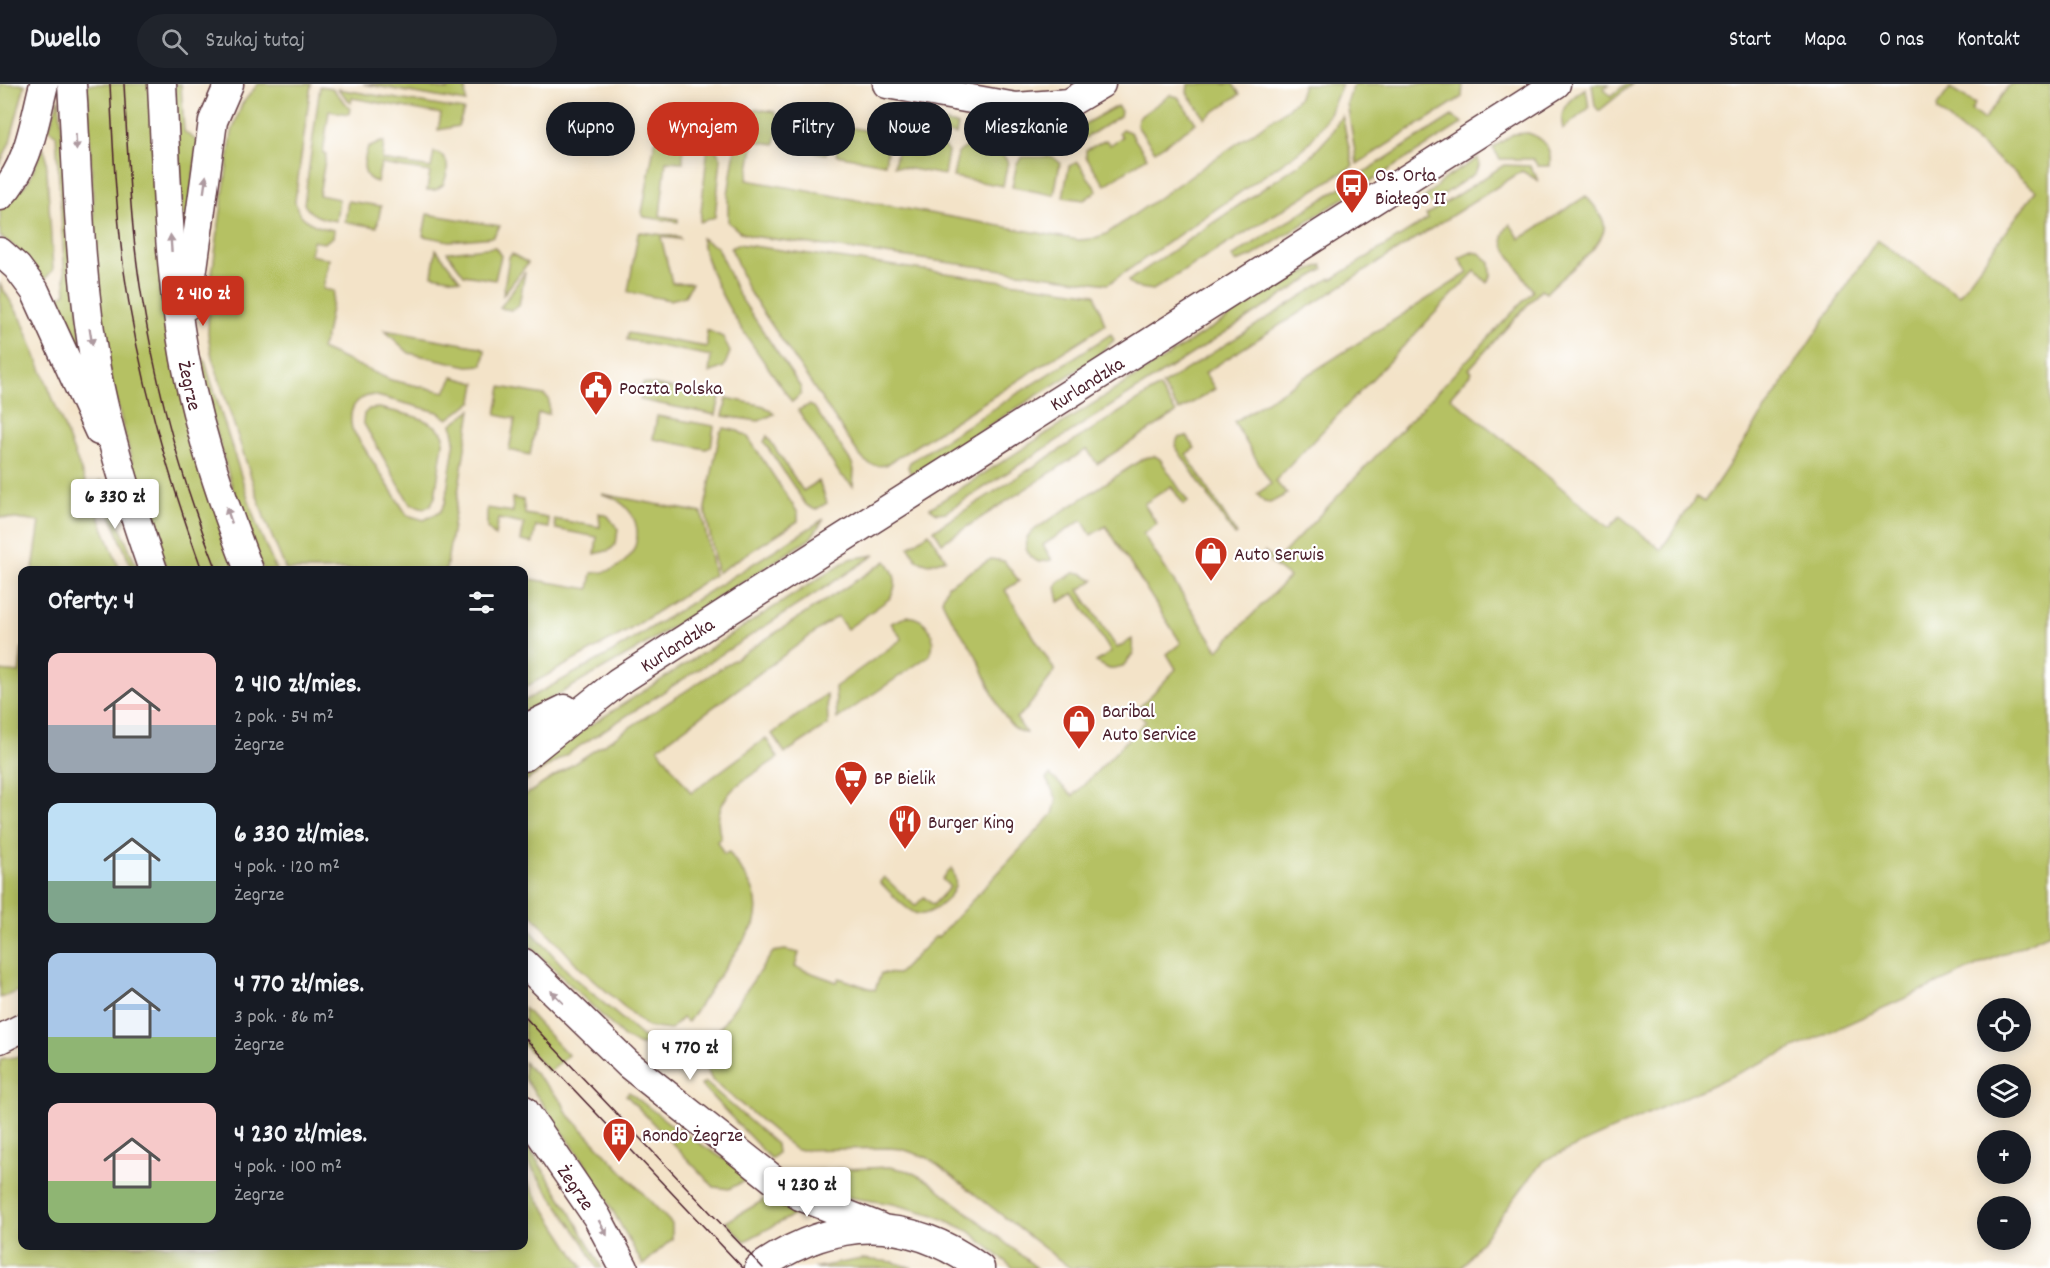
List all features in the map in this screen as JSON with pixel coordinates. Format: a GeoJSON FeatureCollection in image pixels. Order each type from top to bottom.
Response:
{"type":"FeatureCollection","features":[{"type":"Feature","properties":{"kind":"street"},"geometry":{"type":"LineString","coordinates":[[0,196],[12,183],[24,159],[44,84]]}},
{"type":"Feature","properties":{"kind":"street"},"geometry":{"type":"LineString","coordinates":[[72,84],[86,294],[96,368],[121,476],[152,566]]}},
{"type":"Feature","properties":{"kind":"street","name":"Żegrze"},"geometry":{"type":"LineString","coordinates":[[162,84],[173,267],[187,367],[222,496],[248,566]]}},
{"type":"Feature","properties":{"kind":"street"},"geometry":{"type":"LineString","coordinates":[[187,367],[188,306],[217,110],[229,84]]}},
{"type":"Feature","properties":{"kind":"street"},"geometry":{"type":"LineString","coordinates":[[888,84],[1016,107],[1069,103],[1101,84]]}},
{"type":"Feature","properties":{"kind":"street","name":"Kurlandzka"},"geometry":{"type":"LineString","coordinates":[[528,727],[618,682],[1556,84]]}},
{"type":"Feature","properties":{"kind":"street"},"geometry":{"type":"LineString","coordinates":[[0,252],[17,267],[35,291],[76,386],[121,476]]}},
{"type":"Feature","properties":{"kind":"street","name":"Kurlandzka"},"geometry":{"type":"LineString","coordinates":[[528,754],[618,682]]}},
{"type":"Feature","properties":{"kind":"street"},"geometry":{"type":"LineString","coordinates":[[528,967],[628,1064],[773,1179],[800,1196],[879,1227],[916,1234],[954,1249],[980,1268]]}},
{"type":"Feature","properties":{"kind":"street"},"geometry":{"type":"LineString","coordinates":[[0,1040],[18,1030]]}},
{"type":"Feature","properties":{"kind":"street"},"geometry":{"type":"LineString","coordinates":[[0,1040],[18,1039]]}},
{"type":"Feature","properties":{"kind":"street","name":"Żegrze"},"geometry":{"type":"LineString","coordinates":[[528,1116],[591,1209],[624,1268]]}},
{"type":"Feature","properties":{"kind":"street"},"geometry":{"type":"LineString","coordinates":[[759,1268],[777,1256],[809,1241],[879,1227]]}},
{"type":"Feature","properties":{"kind":"green space"},"geometry":{"type":"Polygon","coordinates":[[[0,84],[25,84],[10,142],[0,164],[0,84]]]}},
{"type":"Feature","properties":{"kind":"green space"},"geometry":{"type":"Polygon","coordinates":[[[86,84],[149,84],[235,566],[166,566],[140,494],[111,380],[98,288],[86,84]]]}},
{"type":"Feature","properties":{"kind":"green space"},"geometry":{"type":"Polygon","coordinates":[[[174,84],[181,84],[184,131],[198,142],[187,221],[184,222],[182,220],[174,84]]]}},
{"type":"Feature","properties":{"kind":"green space"},"geometry":{"type":"Polygon","coordinates":[[[258,84],[311,84],[295,201],[300,214],[309,222],[334,230],[333,237],[324,243],[313,241],[310,255],[329,259],[323,289],[334,291],[326,336],[321,349],[391,380],[445,392],[453,377],[476,383],[473,401],[448,419],[438,412],[373,395],[357,402],[351,417],[352,429],[407,515],[424,520],[440,512],[445,503],[455,440],[452,424],[471,410],[447,566],[284,566],[265,520],[212,357],[208,334],[209,296],[232,132],[242,104],[258,84]]]}},
{"type":"Feature","properties":{"kind":"green space"},"geometry":{"type":"Polygon","coordinates":[[[363,84],[412,84],[448,90],[450,84],[465,84],[466,102],[363,84]]]}},
{"type":"Feature","properties":{"kind":"green space"},"geometry":{"type":"Polygon","coordinates":[[[1188,84],[1233,84],[1240,94],[1205,118],[1187,93],[1188,84]]]}},
{"type":"Feature","properties":{"kind":"green space"},"geometry":{"type":"Polygon","coordinates":[[[1303,84],[1342,84],[1317,134],[1304,148],[1108,284],[751,236],[740,232],[728,222],[728,195],[734,156],[751,156],[747,180],[1078,240],[1092,239],[1106,234],[1287,109],[1299,97],[1303,84]]]}},
{"type":"Feature","properties":{"kind":"green space"},"geometry":{"type":"Polygon","coordinates":[[[1354,84],[1463,84],[1462,97],[1357,164],[1347,103],[1354,84]]]}},
{"type":"Feature","properties":{"kind":"green space"},"geometry":{"type":"Polygon","coordinates":[[[1592,84],[1609,84],[1604,88],[1611,96],[1626,84],[1632,84],[1599,111],[1595,106],[1592,84]]]}},
{"type":"Feature","properties":{"kind":"green space"},"geometry":{"type":"Polygon","coordinates":[[[2010,84],[2050,84],[2050,933],[1543,1161],[1461,1268],[1070,1268],[928,1158],[902,1149],[888,1148],[796,1150],[712,1080],[706,1067],[709,1044],[773,952],[785,950],[799,953],[795,967],[837,982],[839,978],[875,990],[881,973],[898,974],[935,937],[938,937],[1053,814],[1057,799],[1046,779],[1050,775],[1073,796],[1146,721],[1136,711],[1176,669],[1167,654],[1181,643],[1106,526],[1091,535],[1082,520],[1043,545],[1052,560],[1039,562],[1033,559],[1026,548],[1026,540],[1034,530],[1144,458],[1155,456],[1160,459],[1188,502],[1184,505],[1171,486],[1144,504],[1157,524],[1143,534],[1218,650],[1289,577],[1271,563],[1264,551],[1277,560],[1533,291],[1505,248],[1504,232],[1510,224],[1520,239],[1586,196],[1603,220],[1603,233],[1599,242],[1546,293],[1541,290],[1469,369],[1472,372],[1450,397],[1609,528],[1620,516],[1661,550],[1696,497],[1704,502],[1877,240],[1959,295],[2036,190],[1938,111],[1937,106],[1950,88],[1975,104],[1971,110],[1984,120],[2010,84]]]}},
{"type":"Feature","properties":{"kind":"green space"},"geometry":{"type":"Polygon","coordinates":[[[320,86],[332,88],[350,108],[349,114],[329,111],[323,153],[326,154],[319,195],[339,199],[336,221],[314,214],[304,204],[320,86]]]}},
{"type":"Feature","properties":{"kind":"green space"},"geometry":{"type":"Polygon","coordinates":[[[1586,88],[1589,108],[1563,129],[1562,115],[1566,105],[1586,88]]]}},
{"type":"Feature","properties":{"kind":"green space"},"geometry":{"type":"Polygon","coordinates":[[[338,89],[464,110],[458,126],[438,130],[441,114],[352,98],[351,103],[338,89]]]}},
{"type":"Feature","properties":{"kind":"green space"},"geometry":{"type":"Polygon","coordinates":[[[1170,95],[1178,97],[1196,123],[1155,151],[1137,126],[1138,118],[1170,95]]]}},
{"type":"Feature","properties":{"kind":"green space"},"geometry":{"type":"Polygon","coordinates":[[[59,98],[84,371],[53,300],[66,293],[56,135],[49,129],[59,98]]]}},
{"type":"Feature","properties":{"kind":"green space"},"geometry":{"type":"Polygon","coordinates":[[[1117,106],[1121,111],[1120,116],[1089,136],[1089,122],[1117,106]]]}},
{"type":"Feature","properties":{"kind":"green space"},"geometry":{"type":"Polygon","coordinates":[[[759,109],[771,111],[771,143],[759,142],[759,109]]]}},
{"type":"Feature","properties":{"kind":"green space"},"geometry":{"type":"Polygon","coordinates":[[[1342,115],[1353,166],[1153,290],[1134,287],[1128,281],[1311,156],[1330,135],[1342,115]]]}},
{"type":"Feature","properties":{"kind":"green space"},"geometry":{"type":"Polygon","coordinates":[[[1452,116],[1463,123],[1251,257],[1235,262],[1232,257],[1452,116]]]}},
{"type":"Feature","properties":{"kind":"green space"},"geometry":{"type":"Polygon","coordinates":[[[952,124],[958,125],[956,135],[952,134],[952,124]]]}},
{"type":"Feature","properties":{"kind":"green space"},"geometry":{"type":"Polygon","coordinates":[[[855,128],[867,131],[867,156],[886,156],[885,164],[841,156],[855,156],[855,128]]]}},
{"type":"Feature","properties":{"kind":"green space"},"geometry":{"type":"Polygon","coordinates":[[[1122,129],[1130,132],[1147,157],[1105,185],[1086,156],[1089,156],[1089,148],[1106,140],[1110,145],[1122,137],[1119,132],[1122,129]]]}},
{"type":"Feature","properties":{"kind":"green space"},"geometry":{"type":"Polygon","coordinates":[[[1528,133],[1546,145],[1550,154],[1550,166],[1538,166],[1533,159],[1500,159],[1493,148],[1513,134],[1528,133]]]}},
{"type":"Feature","properties":{"kind":"green space"},"geometry":{"type":"Polygon","coordinates":[[[384,142],[382,160],[431,168],[434,152],[440,154],[447,165],[443,185],[435,190],[427,190],[430,172],[381,164],[377,182],[372,180],[365,173],[365,158],[368,148],[384,142]]]}},
{"type":"Feature","properties":{"kind":"green space"},"geometry":{"type":"Polygon","coordinates":[[[43,148],[46,155],[53,270],[43,281],[15,247],[0,236],[0,209],[28,182],[43,148]]]}},
{"type":"Feature","properties":{"kind":"green space"},"geometry":{"type":"Polygon","coordinates":[[[964,149],[964,156],[1004,156],[1008,162],[1003,186],[953,177],[958,153],[964,149]]]}},
{"type":"Feature","properties":{"kind":"green space"},"geometry":{"type":"Polygon","coordinates":[[[652,156],[683,156],[683,162],[666,161],[660,216],[678,219],[678,222],[644,217],[642,213],[652,156]]]}},
{"type":"Feature","properties":{"kind":"green space"},"geometry":{"type":"Polygon","coordinates":[[[707,156],[720,156],[715,217],[700,222],[707,156]]]}},
{"type":"Feature","properties":{"kind":"green space"},"geometry":{"type":"Polygon","coordinates":[[[896,156],[947,156],[944,175],[894,166],[896,156]]]}},
{"type":"Feature","properties":{"kind":"green space"},"geometry":{"type":"Polygon","coordinates":[[[1023,157],[1053,157],[1060,163],[1054,195],[1012,187],[1017,163],[1023,157]]]}},
{"type":"Feature","properties":{"kind":"green space"},"geometry":{"type":"Polygon","coordinates":[[[1478,158],[1479,166],[1474,174],[1422,209],[1419,203],[1444,179],[1478,158]]]}},
{"type":"Feature","properties":{"kind":"green space"},"geometry":{"type":"Polygon","coordinates":[[[1078,162],[1097,191],[1084,200],[1063,197],[1069,166],[1078,162]]]}},
{"type":"Feature","properties":{"kind":"green space"},"geometry":{"type":"Polygon","coordinates":[[[1504,165],[1530,166],[1539,181],[1522,171],[1206,372],[1215,389],[1179,411],[1162,385],[1330,278],[1331,280],[1428,219],[1426,215],[1504,165]]]}},
{"type":"Feature","properties":{"kind":"green space"},"geometry":{"type":"Polygon","coordinates":[[[348,201],[381,206],[377,227],[345,222],[348,201]]]}},
{"type":"Feature","properties":{"kind":"green space"},"geometry":{"type":"Polygon","coordinates":[[[427,214],[500,226],[493,237],[449,241],[423,236],[427,214]]]}},
{"type":"Feature","properties":{"kind":"green space"},"geometry":{"type":"Polygon","coordinates":[[[641,232],[679,237],[680,239],[661,237],[672,283],[692,283],[685,296],[670,300],[628,292],[638,234],[641,232]]]}},
{"type":"Feature","properties":{"kind":"green space"},"geometry":{"type":"Polygon","coordinates":[[[701,238],[717,247],[738,294],[801,388],[801,394],[792,402],[727,304],[707,261],[701,238]]]}},
{"type":"Feature","properties":{"kind":"green space"},"geometry":{"type":"Polygon","coordinates":[[[738,244],[1095,294],[1105,325],[886,465],[875,465],[868,463],[860,456],[748,290],[731,248],[738,244]]]}},
{"type":"Feature","properties":{"kind":"green space"},"geometry":{"type":"Polygon","coordinates":[[[495,247],[501,256],[495,280],[464,275],[447,252],[495,247]]]}},
{"type":"Feature","properties":{"kind":"green space"},"geometry":{"type":"Polygon","coordinates":[[[436,249],[460,280],[432,275],[436,249]]]}},
{"type":"Feature","properties":{"kind":"green space"},"geometry":{"type":"Polygon","coordinates":[[[1472,252],[1479,253],[1490,262],[1491,276],[1487,283],[1475,271],[1275,481],[1287,494],[1270,503],[1264,502],[1257,494],[1271,484],[1234,422],[1468,273],[1459,258],[1472,252]]]}},
{"type":"Feature","properties":{"kind":"green space"},"geometry":{"type":"Polygon","coordinates":[[[512,254],[528,263],[503,295],[509,257],[512,254]]]}},
{"type":"Feature","properties":{"kind":"green space"},"geometry":{"type":"Polygon","coordinates":[[[1322,265],[1324,269],[946,512],[937,513],[930,508],[1282,283],[1322,265]]]}},
{"type":"Feature","properties":{"kind":"green space"},"geometry":{"type":"Polygon","coordinates":[[[525,272],[519,305],[511,310],[500,308],[525,272]]]}},
{"type":"Feature","properties":{"kind":"green space"},"geometry":{"type":"Polygon","coordinates":[[[0,284],[22,320],[118,566],[34,566],[40,522],[0,517],[0,284]]]}},
{"type":"Feature","properties":{"kind":"green space"},"geometry":{"type":"Polygon","coordinates":[[[384,330],[480,347],[485,350],[483,365],[468,366],[409,353],[384,330]]]}},
{"type":"Feature","properties":{"kind":"green space"},"geometry":{"type":"Polygon","coordinates":[[[707,330],[723,337],[730,352],[724,367],[709,373],[711,356],[627,340],[628,333],[707,347],[707,330]]]}},
{"type":"Feature","properties":{"kind":"green space"},"geometry":{"type":"Polygon","coordinates":[[[1111,334],[1114,340],[1090,362],[911,475],[908,467],[910,462],[1111,334]]]}},
{"type":"Feature","properties":{"kind":"green space"},"geometry":{"type":"Polygon","coordinates":[[[197,354],[204,359],[256,523],[274,566],[261,566],[242,517],[217,436],[197,354]]]}},
{"type":"Feature","properties":{"kind":"green space"},"geometry":{"type":"Polygon","coordinates":[[[643,383],[720,397],[716,415],[640,400],[643,383]]]}},
{"type":"Feature","properties":{"kind":"green space"},"geometry":{"type":"Polygon","coordinates":[[[501,387],[544,395],[549,399],[549,414],[538,413],[530,455],[509,450],[515,419],[496,415],[501,387]]]}},
{"type":"Feature","properties":{"kind":"green space"},"geometry":{"type":"Polygon","coordinates":[[[1159,387],[1176,413],[1097,464],[1087,449],[942,543],[934,530],[1159,387]]]}},
{"type":"Feature","properties":{"kind":"green space"},"geometry":{"type":"Polygon","coordinates":[[[727,398],[764,406],[774,414],[759,421],[723,416],[727,398]]]}},
{"type":"Feature","properties":{"kind":"green space"},"geometry":{"type":"Polygon","coordinates":[[[809,405],[814,407],[852,463],[853,486],[839,473],[798,410],[809,405]]]}},
{"type":"Feature","properties":{"kind":"green space"},"geometry":{"type":"Polygon","coordinates":[[[379,408],[424,420],[433,424],[444,436],[435,497],[430,506],[424,508],[410,504],[363,422],[364,414],[369,409],[379,408]]]}},
{"type":"Feature","properties":{"kind":"green space"},"geometry":{"type":"Polygon","coordinates":[[[657,416],[714,426],[711,447],[706,449],[653,439],[657,416]]]}},
{"type":"Feature","properties":{"kind":"green space"},"geometry":{"type":"Polygon","coordinates":[[[724,428],[738,431],[748,437],[798,513],[798,521],[717,573],[705,508],[720,432],[724,428]]]}},
{"type":"Feature","properties":{"kind":"green space"},"geometry":{"type":"Polygon","coordinates":[[[767,436],[803,491],[819,481],[827,503],[815,510],[806,505],[764,442],[767,436]]]}},
{"type":"Feature","properties":{"kind":"green space"},"geometry":{"type":"Polygon","coordinates":[[[1187,436],[1195,448],[1186,454],[1237,535],[1235,536],[1175,446],[1178,438],[1187,436]]]}},
{"type":"Feature","properties":{"kind":"green space"},"geometry":{"type":"Polygon","coordinates":[[[101,480],[136,566],[130,566],[98,482],[101,480]]]}},
{"type":"Feature","properties":{"kind":"green space"},"geometry":{"type":"Polygon","coordinates":[[[602,494],[702,513],[714,575],[629,630],[528,686],[528,579],[589,589],[592,573],[610,570],[624,562],[633,551],[637,538],[636,525],[630,512],[619,501],[602,494]]]}},
{"type":"Feature","properties":{"kind":"green space"},"geometry":{"type":"Polygon","coordinates":[[[512,498],[523,500],[525,514],[548,518],[549,528],[536,526],[533,543],[521,541],[524,524],[498,519],[495,536],[487,528],[487,508],[513,512],[512,498]]]}},
{"type":"Feature","properties":{"kind":"green space"},"geometry":{"type":"Polygon","coordinates":[[[599,513],[608,516],[618,529],[616,544],[610,550],[595,554],[597,537],[556,529],[554,519],[600,527],[599,513]]]}},
{"type":"Feature","properties":{"kind":"green space"},"geometry":{"type":"Polygon","coordinates":[[[824,519],[810,539],[636,650],[528,712],[528,699],[611,653],[824,519]]]}},
{"type":"Feature","properties":{"kind":"green space"},"geometry":{"type":"Polygon","coordinates":[[[929,533],[946,559],[929,564],[917,560],[909,547],[929,533]]]}},
{"type":"Feature","properties":{"kind":"green space"},"geometry":{"type":"Polygon","coordinates":[[[875,555],[528,779],[528,767],[569,739],[849,559],[875,555]]]}},
{"type":"Feature","properties":{"kind":"green space"},"geometry":{"type":"Polygon","coordinates":[[[991,559],[1004,561],[1019,581],[1005,590],[1055,671],[1026,710],[1016,718],[1026,733],[1010,724],[1004,715],[975,653],[942,600],[948,585],[991,559]]]}},
{"type":"Feature","properties":{"kind":"green space"},"geometry":{"type":"Polygon","coordinates":[[[886,561],[892,570],[895,584],[889,599],[847,629],[837,616],[658,748],[691,793],[766,738],[778,758],[733,789],[720,810],[718,823],[721,838],[717,841],[724,854],[729,852],[747,878],[755,895],[756,914],[754,925],[688,1022],[682,1018],[670,1030],[647,1027],[580,968],[528,910],[528,793],[886,561]]]}},
{"type":"Feature","properties":{"kind":"green space"},"geometry":{"type":"Polygon","coordinates":[[[1074,573],[1081,573],[1094,580],[1079,590],[1117,648],[1132,639],[1133,654],[1123,666],[1109,669],[1096,662],[1111,652],[1074,593],[1059,602],[1056,587],[1060,581],[1074,573]]]}},
{"type":"Feature","properties":{"kind":"green space"},"geometry":{"type":"Polygon","coordinates":[[[908,616],[921,621],[930,630],[933,641],[930,655],[837,719],[835,687],[902,639],[891,623],[908,616]]]}},
{"type":"Feature","properties":{"kind":"green space"},"geometry":{"type":"Polygon","coordinates":[[[0,671],[18,673],[18,991],[0,998],[0,671]]]}},
{"type":"Feature","properties":{"kind":"green space"},"geometry":{"type":"Polygon","coordinates":[[[827,694],[828,725],[785,753],[772,734],[827,694]]]}},
{"type":"Feature","properties":{"kind":"green space"},"geometry":{"type":"Polygon","coordinates":[[[952,868],[956,882],[953,891],[938,907],[926,913],[920,914],[910,910],[880,882],[884,877],[915,906],[924,897],[933,905],[950,887],[942,879],[952,868]]]}},
{"type":"Feature","properties":{"kind":"green space"},"geometry":{"type":"Polygon","coordinates":[[[528,927],[572,976],[643,1037],[654,1039],[655,1045],[640,1045],[625,1038],[528,944],[528,927]]]}},
{"type":"Feature","properties":{"kind":"green space"},"geometry":{"type":"Polygon","coordinates":[[[528,1012],[568,1055],[549,1072],[528,1049],[528,1012]]]}},
{"type":"Feature","properties":{"kind":"green space"},"geometry":{"type":"Polygon","coordinates":[[[18,1057],[18,1250],[528,1250],[528,1183],[583,1268],[0,1268],[0,1059],[18,1057]]]}},
{"type":"Feature","properties":{"kind":"green space"},"geometry":{"type":"Polygon","coordinates":[[[528,1066],[562,1102],[567,1113],[672,1224],[672,1239],[643,1265],[590,1170],[528,1084],[528,1066]]]}},
{"type":"Feature","properties":{"kind":"green space"},"geometry":{"type":"Polygon","coordinates":[[[705,1082],[776,1144],[777,1153],[771,1159],[701,1085],[705,1082]]]}},
{"type":"Feature","properties":{"kind":"green space"},"geometry":{"type":"Polygon","coordinates":[[[629,1092],[674,1127],[752,1177],[729,1189],[714,1187],[626,1095],[629,1092]]]}},
{"type":"Feature","properties":{"kind":"green space"},"geometry":{"type":"Polygon","coordinates":[[[528,1146],[572,1215],[602,1268],[597,1268],[584,1243],[528,1163],[528,1146]]]}},
{"type":"Feature","properties":{"kind":"green space"},"geometry":{"type":"Polygon","coordinates":[[[889,1167],[909,1171],[928,1181],[1037,1268],[1013,1268],[969,1231],[934,1215],[893,1204],[839,1196],[793,1175],[806,1171],[889,1167]]]}},
{"type":"Feature","properties":{"kind":"green space"},"geometry":{"type":"Polygon","coordinates":[[[774,1194],[794,1209],[794,1215],[745,1241],[726,1222],[774,1194]]]}},
{"type":"Feature","properties":{"kind":"green space"},"geometry":{"type":"Polygon","coordinates":[[[862,1259],[893,1262],[913,1268],[813,1268],[862,1259]]]}},
{"type":"Feature","properties":{"kind":"tram line"},"geometry":{"type":"LineString","coordinates":[[110,84],[119,224],[124,271],[137,347],[155,422],[201,566]]}},
{"type":"Feature","properties":{"kind":"tram line"},"geometry":{"type":"LineString","coordinates":[[124,84],[132,218],[148,333],[172,436],[215,566]]}},
{"type":"Feature","properties":{"kind":"tram line"},"geometry":{"type":"LineString","coordinates":[[528,1020],[763,1268]]}},
{"type":"Feature","properties":{"kind":"tram line"},"geometry":{"type":"LineString","coordinates":[[528,1041],[743,1268]]}},
{"type":"Feature","properties":{"kind":"place","name":"Os. Orła Białego II"},"geometry":{"type":"Point","coordinates":[1352,214]}},
{"type":"Feature","properties":{"kind":"place","name":"Poczta Polska"},"geometry":{"type":"Point","coordinates":[596,416]}},
{"type":"Feature","properties":{"kind":"place","name":"Auto Serwis"},"geometry":{"type":"Point","coordinates":[1211,582]}},
{"type":"Feature","properties":{"kind":"place","name":"Baribal Auto Service"},"geometry":{"type":"Point","coordinates":[1079,750]}},
{"type":"Feature","properties":{"kind":"place","name":"BP Bielik"},"geometry":{"type":"Point","coordinates":[851,806]}},
{"type":"Feature","properties":{"kind":"place","name":"Burger King"},"geometry":{"type":"Point","coordinates":[905,850]}},
{"type":"Feature","properties":{"kind":"place","name":"Rondo Żegrze"},"geometry":{"type":"Point","coordinates":[619,1163]}}]}
